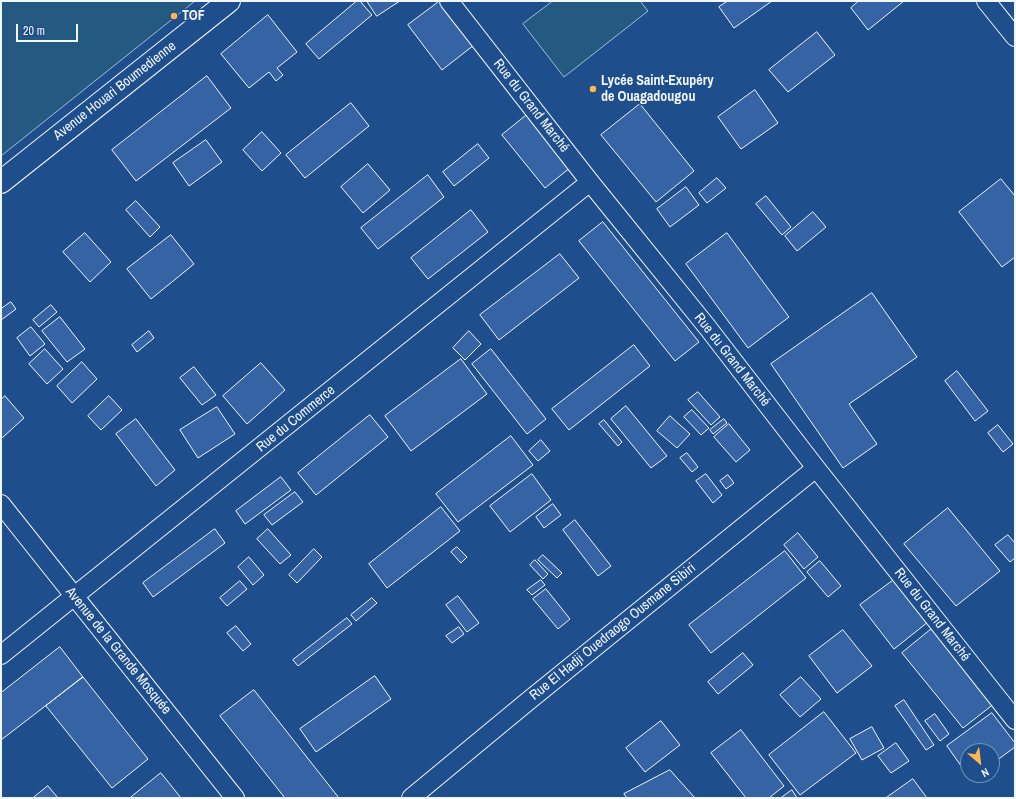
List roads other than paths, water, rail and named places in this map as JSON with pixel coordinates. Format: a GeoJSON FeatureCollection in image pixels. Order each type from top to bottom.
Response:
{"type":"FeatureCollection","features":[{"type":"Feature","properties":{"kind":"main road","name":"Avenue Houari Boumedienne"},"geometry":{"type":"LineString","coordinates":[[1,182],[230,1]]}},
{"type":"Feature","properties":{"kind":"street","name":"Rue du Grand Marché"},"geometry":{"type":"LineString","coordinates":[[449,1],[590,182],[708,328],[816,468],[1015,720]]}},
{"type":"Feature","properties":{"kind":"street"},"geometry":{"type":"LineString","coordinates":[[986,1],[1015,37]]}},
{"type":"Feature","properties":{"kind":"street","name":"Rue du Commerce"},"geometry":{"type":"LineString","coordinates":[[1,655],[590,182]]}},
{"type":"Feature","properties":{"kind":"street","name":"Rue El Hadji Ouedraogo Ousmane Sibiri"},"geometry":{"type":"LineString","coordinates":[[411,798],[816,468]]}},
{"type":"Feature","properties":{"kind":"street","name":"Avenue de la Grande Mosquée"},"geometry":{"type":"LineString","coordinates":[[1,504],[235,798]]}},
{"type":"Feature","properties":{"kind":"place","name":"TOF"},"geometry":{"type":"Point","coordinates":[174,16]}},
{"type":"Feature","properties":{"kind":"place","name":"Lycée Saint-Exupéry de Ouagadougou"},"geometry":{"type":"Point","coordinates":[593,89]}}]}
